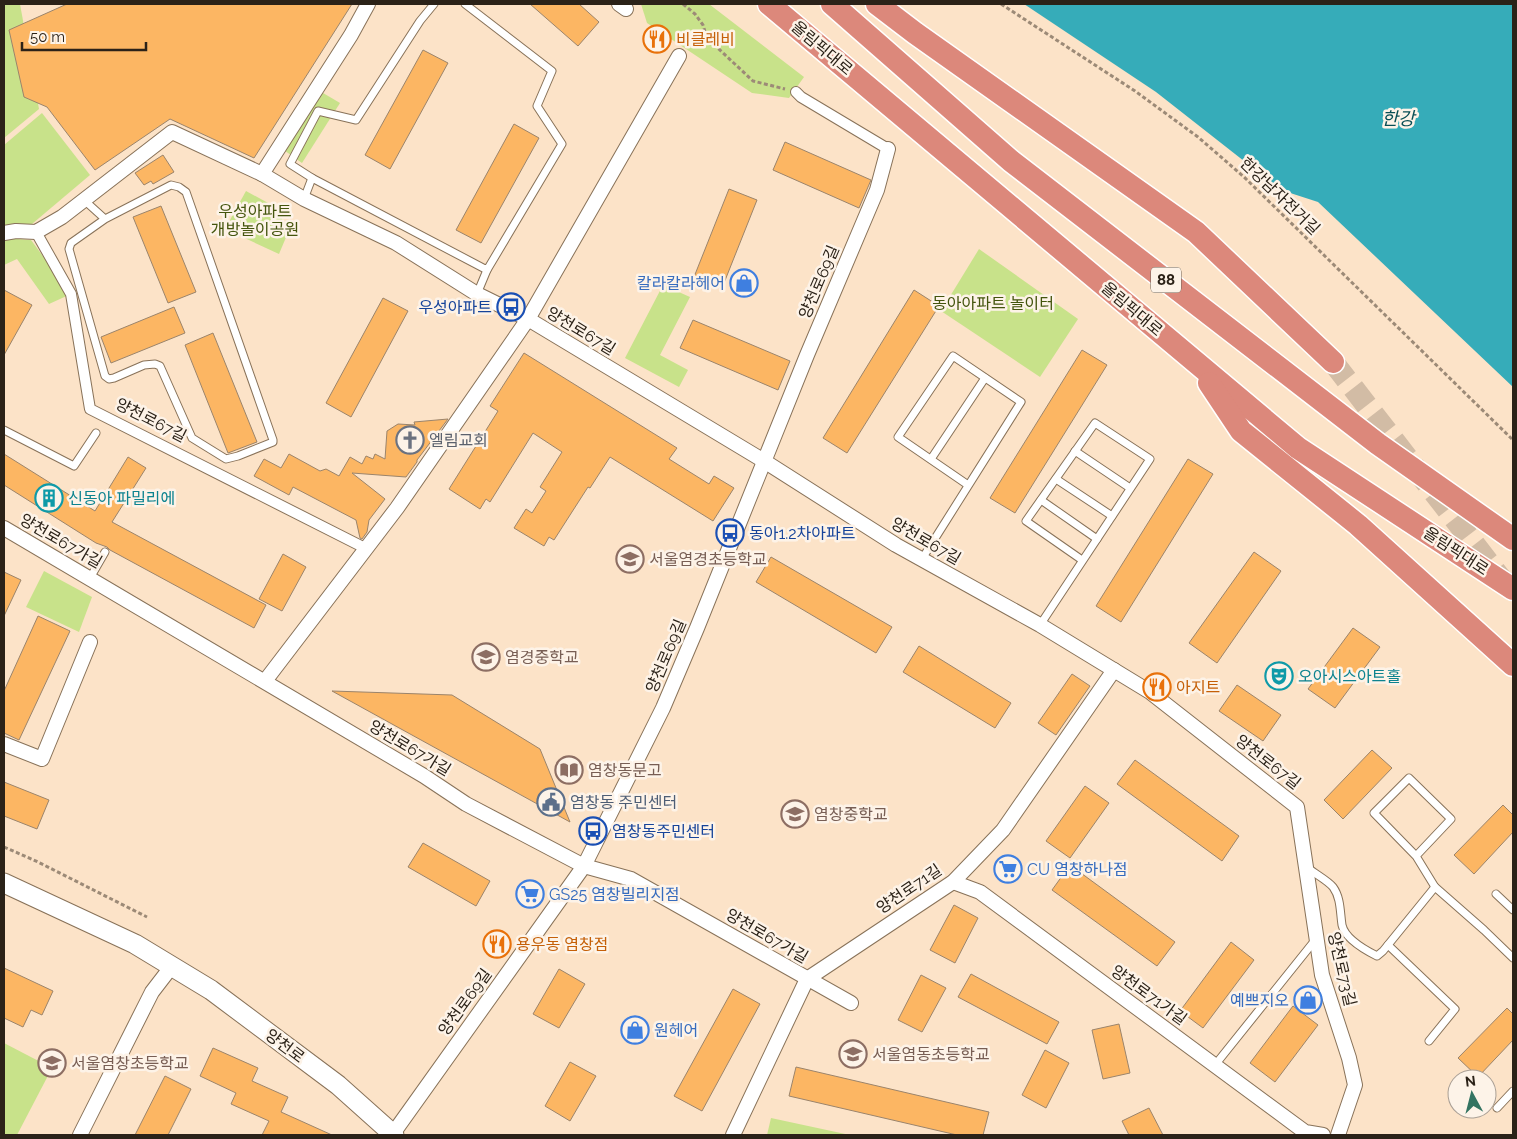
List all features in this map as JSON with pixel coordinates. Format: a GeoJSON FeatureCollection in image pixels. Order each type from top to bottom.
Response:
{"type":"FeatureCollection","features":[{"type":"Feature","properties":{"kind":"highway","name":"올림픽대로"},"geometry":{"type":"LineString","coordinates":[[769,4],[1298,448],[1513,589]]}},
{"type":"Feature","properties":{"kind":"highway","name":"88"},"geometry":{"type":"LineString","coordinates":[[832,4],[1011,161],[1378,444],[1513,539]]}},
{"type":"Feature","properties":{"kind":"highway"},"geometry":{"type":"LineString","coordinates":[[877,4],[1196,232],[1333,362]]}},
{"type":"Feature","properties":{"kind":"highway"},"geometry":{"type":"LineString","coordinates":[[1196,363],[1241,431],[1358,525],[1513,665]]}},
{"type":"Feature","properties":{"kind":"main road","name":"양천로"},"geometry":{"type":"LineString","coordinates":[[4,883],[135,944],[211,990],[338,1085],[393,1135]]}},
{"type":"Feature","properties":{"kind":"street"},"geometry":{"type":"LineString","coordinates":[[262,174],[351,35],[368,4]]}},
{"type":"Feature","properties":{"kind":"street","name":"양천로67길"},"geometry":{"type":"LineString","coordinates":[[265,681],[396,508],[528,319],[678,56]]}},
{"type":"Feature","properties":{"kind":"street"},"geometry":{"type":"LineString","coordinates":[[796,92],[801,97],[888,149]]}},
{"type":"Feature","properties":{"kind":"street","name":"양천로67길"},"geometry":{"type":"LineString","coordinates":[[4,234],[16,231],[36,232],[62,217],[172,132],[219,156],[262,174],[304,199],[396,243],[477,294],[528,319],[764,461],[896,545],[1040,625],[1150,692],[1298,807]]}},
{"type":"Feature","properties":{"kind":"street","name":"양천로69길"},"geometry":{"type":"LineString","coordinates":[[393,1135],[584,866],[663,708],[697,628],[764,461],[877,190],[888,149]]}},
{"type":"Feature","properties":{"kind":"street","name":"양천로67길"},"geometry":{"type":"LineString","coordinates":[[36,232],[71,294],[90,409],[365,548]]}},
{"type":"Feature","properties":{"kind":"street","name":"양천로67가길"},"geometry":{"type":"LineString","coordinates":[[4,528],[265,681],[329,721],[424,776],[466,804],[584,866],[631,878],[851,1003]]}},
{"type":"Feature","properties":{"kind":"street"},"geometry":{"type":"LineString","coordinates":[[4,744],[42,759],[90,642]]}},
{"type":"Feature","properties":{"kind":"street","name":"양천로71길"},"geometry":{"type":"LineString","coordinates":[[807,979],[953,882],[1003,830],[1114,670]]}},
{"type":"Feature","properties":{"kind":"street","name":"양천로73길"},"geometry":{"type":"LineString","coordinates":[[1298,807],[1322,975],[1349,1058],[1355,1086],[1338,1135]]}},
{"type":"Feature","properties":{"kind":"street","name":"양천로71가길"},"geometry":{"type":"LineString","coordinates":[[953,882],[980,892],[1305,1132],[1323,1135]]}},
{"type":"Feature","properties":{"kind":"street"},"geometry":{"type":"LineString","coordinates":[[80,1135],[152,992],[172,966]]}},
{"type":"Feature","properties":{"kind":"street"},"geometry":{"type":"LineString","coordinates":[[733,1135],[807,979]]}},
{"type":"Feature","properties":{"kind":"lane"},"geometry":{"type":"LineString","coordinates":[[434,4],[420,21],[356,120],[318,111],[290,164],[312,178],[487,270]]}},
{"type":"Feature","properties":{"kind":"lane"},"geometry":{"type":"LineString","coordinates":[[465,4],[552,71],[537,106],[562,144],[487,270],[477,294]]}},
{"type":"Feature","properties":{"kind":"lane"},"geometry":{"type":"LineString","coordinates":[[304,199],[312,178]]}},
{"type":"Feature","properties":{"kind":"lane"},"geometry":{"type":"LineString","coordinates":[[170,185],[179,187],[186,192],[273,440],[272,442],[226,459],[192,438],[160,366],[150,363],[114,378],[109,379],[105,376],[69,249],[72,243],[105,219],[170,185]]}},
{"type":"Feature","properties":{"kind":"lane"},"geometry":{"type":"LineString","coordinates":[[84,200],[105,219]]}},
{"type":"Feature","properties":{"kind":"lane"},"geometry":{"type":"LineString","coordinates":[[922,559],[1021,402],[954,356],[898,436],[968,485]]}},
{"type":"Feature","properties":{"kind":"lane"},"geometry":{"type":"LineString","coordinates":[[931,459],[986,378]]}},
{"type":"Feature","properties":{"kind":"lane"},"geometry":{"type":"LineString","coordinates":[[1040,625],[1150,459],[1095,423],[1026,521],[1082,560]]}},
{"type":"Feature","properties":{"kind":"lane"},"geometry":{"type":"LineString","coordinates":[[4,430],[74,466],[96,433]]}},
{"type":"Feature","properties":{"kind":"lane"},"geometry":{"type":"LineString","coordinates":[[1075,451],[1130,488]]}},
{"type":"Feature","properties":{"kind":"lane"},"geometry":{"type":"LineString","coordinates":[[1056,479],[1112,516]]}},
{"type":"Feature","properties":{"kind":"lane"},"geometry":{"type":"LineString","coordinates":[[1041,500],[1096,539]]}},
{"type":"Feature","properties":{"kind":"lane"},"geometry":{"type":"LineString","coordinates":[[90,578],[105,552]]}},
{"type":"Feature","properties":{"kind":"lane"},"geometry":{"type":"LineString","coordinates":[[1416,856],[1450,819],[1409,778],[1374,813],[1416,856],[1435,887],[1513,958]]}},
{"type":"Feature","properties":{"kind":"lane"},"geometry":{"type":"LineString","coordinates":[[1306,867],[1333,887],[1341,906],[1342,927],[1365,950],[1377,956],[1435,887]]}},
{"type":"Feature","properties":{"kind":"lane"},"geometry":{"type":"LineString","coordinates":[[1496,894],[1513,910]]}},
{"type":"Feature","properties":{"kind":"lane"},"geometry":{"type":"LineString","coordinates":[[1214,1065],[1316,938]]}},
{"type":"Feature","properties":{"kind":"lane"},"geometry":{"type":"LineString","coordinates":[[1388,945],[1455,1010],[1429,1041]]}},
{"type":"Feature","properties":{"kind":"lane"},"geometry":{"type":"LineString","coordinates":[[1497,1108],[1513,1091]]}},
{"type":"Feature","properties":{"kind":"path"},"geometry":{"type":"LineString","coordinates":[[683,4],[695,14],[705,30],[707,38],[752,81],[796,92]]}},
{"type":"Feature","properties":{"kind":"path","name":"한강남자전거길"},"geometry":{"type":"LineString","coordinates":[[1001,4],[1135,91],[1198,138],[1244,177],[1513,440]]}},
{"type":"Feature","properties":{"kind":"path"},"geometry":{"type":"LineString","coordinates":[[690,48],[705,30]]}},
{"type":"Feature","properties":{"kind":"path"},"geometry":{"type":"LineString","coordinates":[[4,847],[147,917]]}},
{"type":"Feature","properties":{"kind":"green space"},"geometry":{"type":"Polygon","coordinates":[[[4,4],[20,4],[39,109],[4,138],[4,4]]]}},
{"type":"Feature","properties":{"kind":"green space"},"geometry":{"type":"Polygon","coordinates":[[[641,4],[709,4],[804,77],[789,98],[752,93],[647,23],[641,4]]]}},
{"type":"Feature","properties":{"kind":"green space"},"geometry":{"type":"Polygon","coordinates":[[[318,90],[340,103],[302,163],[281,148],[318,90]]]}},
{"type":"Feature","properties":{"kind":"green space"},"geometry":{"type":"Polygon","coordinates":[[[42,113],[90,175],[32,224],[4,230],[4,145],[42,113]]]}},
{"type":"Feature","properties":{"kind":"green space","name":"우성아파트 개방놀이공원"},"geometry":{"type":"Polygon","coordinates":[[[246,191],[279,209],[287,235],[279,254],[225,229],[246,191]]]}},
{"type":"Feature","properties":{"kind":"green space"},"geometry":{"type":"Polygon","coordinates":[[[4,238],[31,240],[71,294],[49,304],[17,259],[4,265],[4,238]]]}},
{"type":"Feature","properties":{"kind":"green space","name":"동아아파트 놀이터"},"geometry":{"type":"Polygon","coordinates":[[[979,249],[1078,319],[1040,377],[941,311],[979,249]]]}},
{"type":"Feature","properties":{"kind":"green space"},"geometry":{"type":"Polygon","coordinates":[[[663,285],[690,297],[660,355],[688,370],[679,387],[625,358],[663,285]]]}},
{"type":"Feature","properties":{"kind":"green space"},"geometry":{"type":"Polygon","coordinates":[[[44,571],[92,597],[79,632],[26,607],[44,571]]]}},
{"type":"Feature","properties":{"kind":"green space"},"geometry":{"type":"Polygon","coordinates":[[[4,1043],[52,1068],[17,1135],[4,1135],[4,1043]]]}},
{"type":"Feature","properties":{"kind":"green space"},"geometry":{"type":"Polygon","coordinates":[[[771,1118],[850,1135],[767,1135],[771,1118]]]}},
{"type":"Feature","properties":{"kind":"water","name":"한강"},"geometry":{"type":"Polygon","coordinates":[[[1024,4],[1513,4],[1513,387],[1318,202],[1281,190],[1156,92],[1024,4]]]}},
{"type":"Feature","properties":{"kind":"building"},"geometry":{"type":"Polygon","coordinates":[[[67,4],[352,4],[254,158],[170,119],[95,170],[47,107],[24,97],[9,30],[67,4]]]}},
{"type":"Feature","properties":{"kind":"building"},"geometry":{"type":"Polygon","coordinates":[[[530,4],[579,4],[599,22],[578,46],[530,4]]]}},
{"type":"Feature","properties":{"kind":"building"},"geometry":{"type":"Polygon","coordinates":[[[423,50],[448,63],[390,169],[365,155],[423,50]]]}},
{"type":"Feature","properties":{"kind":"building"},"geometry":{"type":"Polygon","coordinates":[[[514,124],[539,138],[481,243],[456,230],[514,124]]]}},
{"type":"Feature","properties":{"kind":"building"},"geometry":{"type":"Polygon","coordinates":[[[785,142],[871,180],[859,208],[773,170],[785,142]]]}},
{"type":"Feature","properties":{"kind":"building"},"geometry":{"type":"Polygon","coordinates":[[[163,155],[174,172],[153,184],[151,181],[144,185],[135,173],[163,155]]]}},
{"type":"Feature","properties":{"kind":"building"},"geometry":{"type":"Polygon","coordinates":[[[729,189],[757,200],[722,288],[694,277],[729,189]]]}},
{"type":"Feature","properties":{"kind":"building"},"geometry":{"type":"Polygon","coordinates":[[[161,206],[196,292],[168,303],[133,217],[161,206]]]}},
{"type":"Feature","properties":{"kind":"building"},"geometry":{"type":"Polygon","coordinates":[[[4,290],[32,305],[4,355],[4,290]]]}},
{"type":"Feature","properties":{"kind":"building"},"geometry":{"type":"Polygon","coordinates":[[[914,290],[939,306],[847,453],[823,438],[914,290]]]}},
{"type":"Feature","properties":{"kind":"building"},"geometry":{"type":"Polygon","coordinates":[[[383,298],[408,311],[351,417],[326,403],[383,298]]]}},
{"type":"Feature","properties":{"kind":"building"},"geometry":{"type":"Polygon","coordinates":[[[174,307],[185,333],[111,363],[101,337],[174,307]]]}},
{"type":"Feature","properties":{"kind":"building"},"geometry":{"type":"Polygon","coordinates":[[[693,320],[790,361],[778,390],[680,348],[693,320]]]}},
{"type":"Feature","properties":{"kind":"building"},"geometry":{"type":"Polygon","coordinates":[[[213,333],[257,442],[228,453],[185,345],[213,333]]]}},
{"type":"Feature","properties":{"kind":"building"},"geometry":{"type":"Polygon","coordinates":[[[1082,350],[1107,365],[1015,513],[990,498],[1082,350]]]}},
{"type":"Feature","properties":{"kind":"building"},"geometry":{"type":"Polygon","coordinates":[[[524,353],[677,448],[669,459],[709,484],[714,476],[734,488],[713,521],[610,457],[554,540],[549,537],[544,546],[514,528],[526,509],[532,513],[546,491],[540,487],[562,452],[533,433],[490,502],[486,499],[480,509],[449,489],[498,411],[490,406],[524,353]]]}},
{"type":"Feature","properties":{"kind":"building"},"geometry":{"type":"Polygon","coordinates":[[[448,419],[406,477],[352,473],[385,499],[369,520],[367,532],[362,539],[360,538],[356,520],[293,487],[289,495],[254,476],[264,459],[281,468],[289,454],[320,471],[326,469],[339,476],[350,457],[362,464],[366,456],[373,459],[375,454],[385,459],[387,431],[398,424],[415,425],[414,422],[448,419]]]}},
{"type":"Feature","properties":{"kind":"building"},"geometry":{"type":"Polygon","coordinates":[[[4,454],[95,511],[128,457],[146,468],[112,522],[266,605],[254,628],[107,547],[96,543],[4,485],[4,454]]]}},
{"type":"Feature","properties":{"kind":"building"},"geometry":{"type":"Polygon","coordinates":[[[1188,459],[1213,474],[1121,622],[1096,606],[1188,459]]]}},
{"type":"Feature","properties":{"kind":"building"},"geometry":{"type":"Polygon","coordinates":[[[1254,552],[1281,571],[1217,663],[1189,643],[1254,552]]]}},
{"type":"Feature","properties":{"kind":"building"},"geometry":{"type":"Polygon","coordinates":[[[283,554],[306,567],[282,611],[259,599],[283,554]]]}},
{"type":"Feature","properties":{"kind":"building"},"geometry":{"type":"Polygon","coordinates":[[[771,557],[892,627],[876,653],[756,582],[771,557]]]}},
{"type":"Feature","properties":{"kind":"building"},"geometry":{"type":"Polygon","coordinates":[[[4,572],[21,580],[4,616],[4,572]]]}},
{"type":"Feature","properties":{"kind":"building"},"geometry":{"type":"Polygon","coordinates":[[[38,616],[70,631],[19,740],[4,733],[4,691],[38,616]]]}},
{"type":"Feature","properties":{"kind":"building"},"geometry":{"type":"Polygon","coordinates":[[[1353,628],[1380,647],[1335,708],[1308,689],[1353,628]]]}},
{"type":"Feature","properties":{"kind":"building"},"geometry":{"type":"Polygon","coordinates":[[[919,646],[1011,703],[995,728],[903,672],[919,646]]]}},
{"type":"Feature","properties":{"kind":"building"},"geometry":{"type":"Polygon","coordinates":[[[1072,674],[1090,686],[1056,735],[1038,723],[1072,674]]]}},
{"type":"Feature","properties":{"kind":"building"},"geometry":{"type":"Polygon","coordinates":[[[1237,685],[1281,715],[1263,741],[1219,711],[1237,685]]]}},
{"type":"Feature","properties":{"kind":"building"},"geometry":{"type":"Polygon","coordinates":[[[332,691],[452,695],[540,749],[570,822],[332,691]]]}},
{"type":"Feature","properties":{"kind":"building"},"geometry":{"type":"Polygon","coordinates":[[[1372,750],[1392,768],[1343,819],[1324,800],[1372,750]]]}},
{"type":"Feature","properties":{"kind":"building"},"geometry":{"type":"Polygon","coordinates":[[[1135,760],[1239,836],[1222,861],[1117,784],[1135,760]]]}},
{"type":"Feature","properties":{"kind":"building"},"geometry":{"type":"Polygon","coordinates":[[[4,782],[49,800],[37,829],[4,816],[4,782]]]}},
{"type":"Feature","properties":{"kind":"building"},"geometry":{"type":"Polygon","coordinates":[[[1085,786],[1109,803],[1070,858],[1046,841],[1085,786]]]}},
{"type":"Feature","properties":{"kind":"building"},"geometry":{"type":"Polygon","coordinates":[[[1503,805],[1513,815],[1513,832],[1474,874],[1454,855],[1503,805]]]}},
{"type":"Feature","properties":{"kind":"building"},"geometry":{"type":"Polygon","coordinates":[[[423,843],[490,881],[476,906],[408,867],[423,843]]]}},
{"type":"Feature","properties":{"kind":"building"},"geometry":{"type":"Polygon","coordinates":[[[1070,865],[1175,942],[1157,966],[1052,890],[1070,865]]]}},
{"type":"Feature","properties":{"kind":"building"},"geometry":{"type":"Polygon","coordinates":[[[954,905],[978,918],[955,963],[930,950],[954,905]]]}},
{"type":"Feature","properties":{"kind":"building"},"geometry":{"type":"Polygon","coordinates":[[[1231,942],[1254,960],[1203,1028],[1180,1011],[1231,942]]]}},
{"type":"Feature","properties":{"kind":"building"},"geometry":{"type":"Polygon","coordinates":[[[4,968],[53,991],[42,1015],[31,1010],[23,1027],[4,1018],[4,968]]]}},
{"type":"Feature","properties":{"kind":"building"},"geometry":{"type":"Polygon","coordinates":[[[559,969],[585,984],[559,1028],[533,1014],[559,969]]]}},
{"type":"Feature","properties":{"kind":"building"},"geometry":{"type":"Polygon","coordinates":[[[971,974],[1059,1022],[1047,1044],[958,997],[971,974]]]}},
{"type":"Feature","properties":{"kind":"building"},"geometry":{"type":"Polygon","coordinates":[[[921,975],[946,988],[922,1032],[898,1020],[921,975]]]}},
{"type":"Feature","properties":{"kind":"building"},"geometry":{"type":"Polygon","coordinates":[[[733,989],[760,1004],[702,1111],[674,1096],[733,989]]]}},
{"type":"Feature","properties":{"kind":"building"},"geometry":{"type":"Polygon","coordinates":[[[1293,1006],[1318,1025],[1275,1082],[1250,1063],[1293,1006]]]}},
{"type":"Feature","properties":{"kind":"building"},"geometry":{"type":"Polygon","coordinates":[[[1507,1008],[1513,1014],[1513,1040],[1486,1069],[1470,1069],[1458,1058],[1507,1008]]]}},
{"type":"Feature","properties":{"kind":"building"},"geometry":{"type":"Polygon","coordinates":[[[1119,1024],[1130,1073],[1103,1079],[1092,1030],[1119,1024]]]}},
{"type":"Feature","properties":{"kind":"building"},"geometry":{"type":"Polygon","coordinates":[[[213,1048],[258,1068],[252,1081],[288,1097],[281,1112],[332,1135],[262,1135],[269,1121],[231,1104],[236,1093],[200,1076],[213,1048]]]}},
{"type":"Feature","properties":{"kind":"building"},"geometry":{"type":"Polygon","coordinates":[[[1045,1050],[1069,1063],[1046,1108],[1022,1095],[1045,1050]]]}},
{"type":"Feature","properties":{"kind":"building"},"geometry":{"type":"Polygon","coordinates":[[[570,1062],[596,1076],[570,1121],[545,1106],[570,1062]]]}},
{"type":"Feature","properties":{"kind":"building"},"geometry":{"type":"Polygon","coordinates":[[[796,1067],[989,1112],[983,1135],[957,1135],[789,1096],[796,1067]]]}},
{"type":"Feature","properties":{"kind":"building"},"geometry":{"type":"Polygon","coordinates":[[[165,1076],[191,1089],[168,1135],[135,1135],[165,1076]]]}},
{"type":"Feature","properties":{"kind":"building"},"geometry":{"type":"Polygon","coordinates":[[[1149,1108],[1163,1135],[1129,1135],[1122,1121],[1149,1108]]]}},
{"type":"Feature","properties":{"kind":"tunnel"},"geometry":{"type":"LineString","coordinates":[[1333,362],[1502,580]]}},
{"type":"Feature","properties":{"kind":"place","name":"비클레비"},"geometry":{"type":"Point","coordinates":[657,39]}},
{"type":"Feature","properties":{"kind":"place","name":"칼라칼라헤어"},"geometry":{"type":"Point","coordinates":[744,283]}},
{"type":"Feature","properties":{"kind":"place","name":"우성아파트"},"geometry":{"type":"Point","coordinates":[511,307]}},
{"type":"Feature","properties":{"kind":"place","name":"엘림교회"},"geometry":{"type":"Point","coordinates":[410,440]}},
{"type":"Feature","properties":{"kind":"place","name":"신동아 파밀리에"},"geometry":{"type":"Point","coordinates":[49,498]}},
{"type":"Feature","properties":{"kind":"place","name":"동아1.2차아파트"},"geometry":{"type":"Point","coordinates":[730,533]}},
{"type":"Feature","properties":{"kind":"place","name":"서울염경초등학교"},"geometry":{"type":"Point","coordinates":[630,559]}},
{"type":"Feature","properties":{"kind":"place","name":"염경중학교"},"geometry":{"type":"Point","coordinates":[486,657]}},
{"type":"Feature","properties":{"kind":"place","name":"오아시스아트홀"},"geometry":{"type":"Point","coordinates":[1279,676]}},
{"type":"Feature","properties":{"kind":"place","name":"아지트"},"geometry":{"type":"Point","coordinates":[1157,687]}},
{"type":"Feature","properties":{"kind":"place","name":"염창동문고"},"geometry":{"type":"Point","coordinates":[569,770]}},
{"type":"Feature","properties":{"kind":"place","name":"염창동 주민센터"},"geometry":{"type":"Point","coordinates":[551,802]}},
{"type":"Feature","properties":{"kind":"place","name":"염창중학교"},"geometry":{"type":"Point","coordinates":[795,814]}},
{"type":"Feature","properties":{"kind":"place","name":"염창동주민센터"},"geometry":{"type":"Point","coordinates":[593,831]}},
{"type":"Feature","properties":{"kind":"place","name":"CU 염창하나점"},"geometry":{"type":"Point","coordinates":[1008,869]}},
{"type":"Feature","properties":{"kind":"place","name":"GS25 염창빌리지점"},"geometry":{"type":"Point","coordinates":[530,894]}},
{"type":"Feature","properties":{"kind":"place","name":"용우동 염창점"},"geometry":{"type":"Point","coordinates":[497,944]}},
{"type":"Feature","properties":{"kind":"place","name":"예쁘지오"},"geometry":{"type":"Point","coordinates":[1308,1000]}},
{"type":"Feature","properties":{"kind":"place","name":"원헤어"},"geometry":{"type":"Point","coordinates":[635,1030]}},
{"type":"Feature","properties":{"kind":"place","name":"서울염동초등학교"},"geometry":{"type":"Point","coordinates":[853,1054]}},
{"type":"Feature","properties":{"kind":"place","name":"서울염창초등학교"},"geometry":{"type":"Point","coordinates":[52,1063]}}]}
